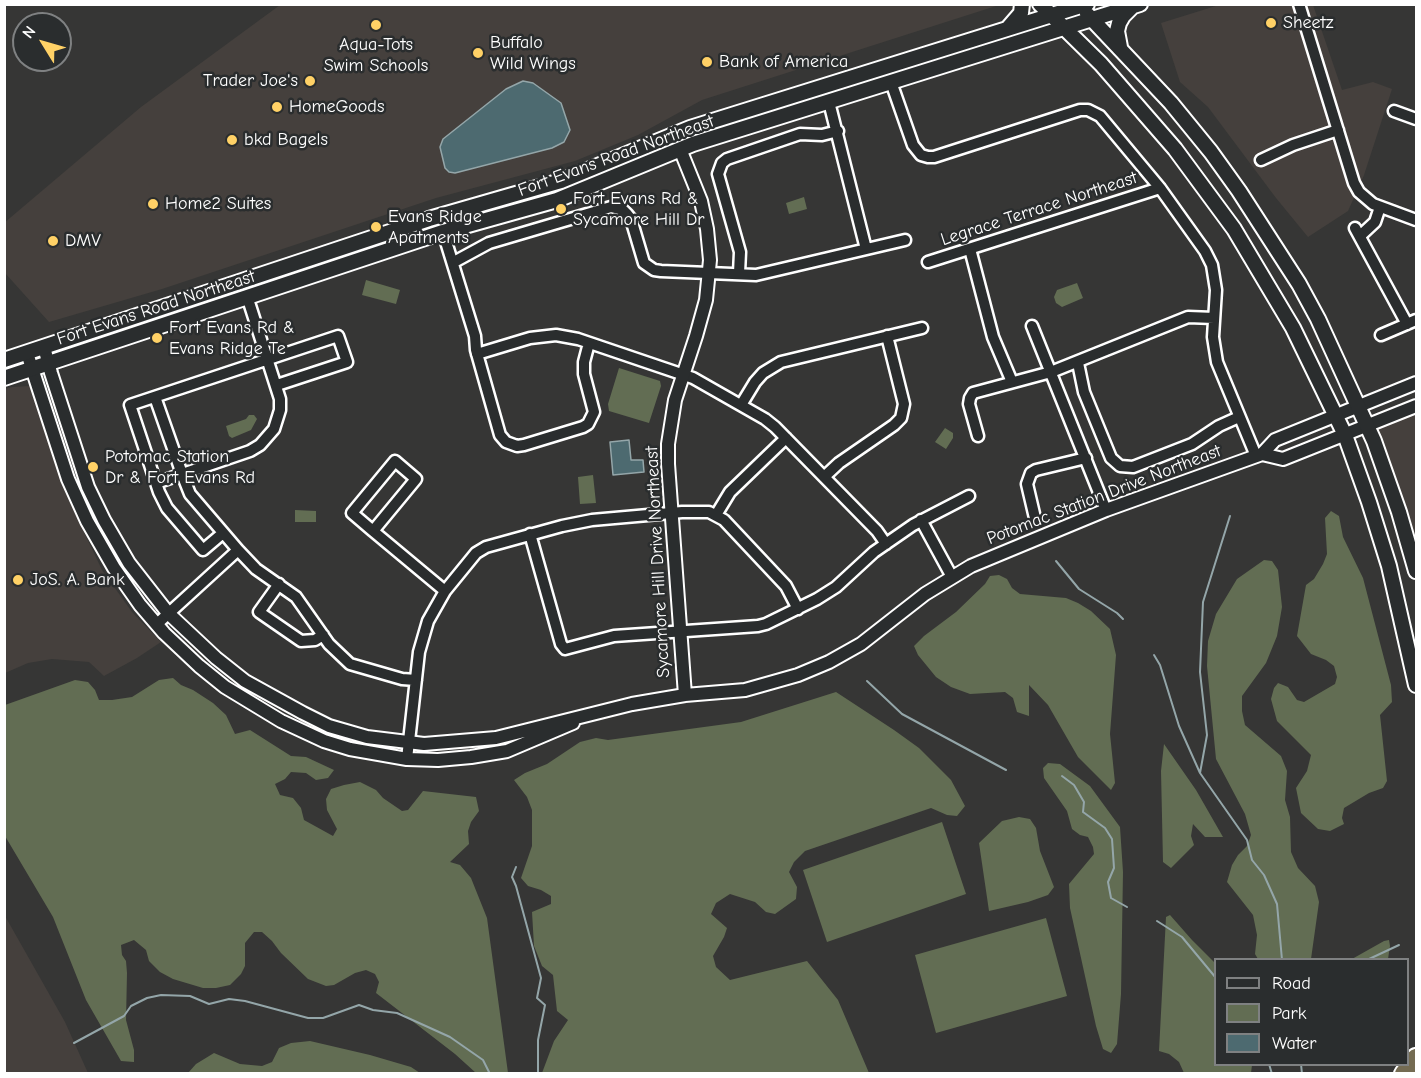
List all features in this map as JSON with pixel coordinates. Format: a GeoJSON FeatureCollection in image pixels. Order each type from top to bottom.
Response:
{"type":"FeatureCollection","features":[{"type":"Feature","properties":{"kind":"highway"},"geometry":{"type":"LineString","coordinates":[[1404,1074],[1416,1058]]}},
{"type":"Feature","properties":{"kind":"main road"},"geometry":{"type":"LineString","coordinates":[[1008,28],[1021,13],[1022,4]]}},
{"type":"Feature","properties":{"kind":"main road"},"geometry":{"type":"LineString","coordinates":[[1040,4],[1146,114],[1203,184],[1234,229],[1293,328],[1345,435],[1389,566],[1416,686]]}},
{"type":"Feature","properties":{"kind":"main road"},"geometry":{"type":"LineString","coordinates":[[1081,5],[1092,20],[1171,103],[1239,191],[1280,253],[1318,319],[1359,407],[1399,512],[1416,571]]}},
{"type":"Feature","properties":{"kind":"main road","name":"Fort Evans Road Northeast"},"geometry":{"type":"LineString","coordinates":[[4,360],[429,219],[561,182],[690,128],[1081,5]]}},
{"type":"Feature","properties":{"kind":"main road"},"geometry":{"type":"LineString","coordinates":[[1120,47],[1119,23],[1123,16],[1136,6]]}},
{"type":"Feature","properties":{"kind":"main road","name":"Fort Evans Road Northeast"},"geometry":{"type":"LineString","coordinates":[[4,378],[443,232],[558,200],[680,149],[1136,6]]}},
{"type":"Feature","properties":{"kind":"street"},"geometry":{"type":"LineString","coordinates":[[1299,4],[1359,192],[1365,199],[1380,207],[1416,220]]}},
{"type":"Feature","properties":{"kind":"street"},"geometry":{"type":"LineString","coordinates":[[891,82],[913,145],[921,155],[934,157],[1080,110],[1088,110],[1100,116],[1160,188],[1205,251],[1212,265],[1216,290],[1214,350],[1239,417],[1259,455]]}},
{"type":"Feature","properties":{"kind":"street"},"geometry":{"type":"LineString","coordinates":[[829,102],[866,249]]}},
{"type":"Feature","properties":{"kind":"street"},"geometry":{"type":"LineString","coordinates":[[1394,111],[1416,119]]}},
{"type":"Feature","properties":{"kind":"street"},"geometry":{"type":"LineString","coordinates":[[1261,160],[1293,145],[1338,130]]}},
{"type":"Feature","properties":{"kind":"street"},"geometry":{"type":"LineString","coordinates":[[739,273],[740,252],[718,174],[722,163],[727,159],[800,134],[822,135],[838,131]]}},
{"type":"Feature","properties":{"kind":"street","name":"Sycamore Hill Drive Northeast"},"geometry":{"type":"LineString","coordinates":[[680,149],[698,189],[705,214],[709,244],[709,272],[702,317],[675,400],[669,434],[668,464],[685,695]]}},
{"type":"Feature","properties":{"kind":"street","name":"Legrace Terrace Northeast"},"geometry":{"type":"LineString","coordinates":[[928,262],[1160,188]]}},
{"type":"Feature","properties":{"kind":"street"},"geometry":{"type":"LineString","coordinates":[[454,262],[489,243],[610,207],[623,210],[631,219],[640,254],[648,267],[661,271],[756,275],[905,240]]}},
{"type":"Feature","properties":{"kind":"street"},"geometry":{"type":"LineString","coordinates":[[1380,207],[1370,229],[1357,232],[1412,322],[1381,334]]}},
{"type":"Feature","properties":{"kind":"street"},"geometry":{"type":"LineString","coordinates":[[443,232],[475,336],[477,354],[500,435],[506,442],[517,446],[583,428],[592,418],[594,406],[584,367],[589,343]]}},
{"type":"Feature","properties":{"kind":"street"},"geometry":{"type":"LineString","coordinates":[[970,249],[993,338],[1012,382]]}},
{"type":"Feature","properties":{"kind":"street"},"geometry":{"type":"LineString","coordinates":[[156,483],[260,446],[268,438],[278,420],[280,399],[277,385],[247,296]]}},
{"type":"Feature","properties":{"kind":"street"},"geometry":{"type":"LineString","coordinates":[[978,436],[969,404],[970,398],[980,390],[1078,363],[1188,317],[1214,318]]}},
{"type":"Feature","properties":{"kind":"street"},"geometry":{"type":"LineString","coordinates":[[1032,326],[1106,510]]}},
{"type":"Feature","properties":{"kind":"street"},"geometry":{"type":"LineString","coordinates":[[741,405],[763,373],[781,362],[922,328]]}},
{"type":"Feature","properties":{"kind":"street"},"geometry":{"type":"LineString","coordinates":[[223,533],[203,550],[167,508],[156,483],[130,405],[338,336],[347,362],[277,385]]}},
{"type":"Feature","properties":{"kind":"street"},"geometry":{"type":"LineString","coordinates":[[477,354],[542,336],[568,337],[683,375],[713,388],[765,419],[877,531],[886,544]]}},
{"type":"Feature","properties":{"kind":"street"},"geometry":{"type":"LineString","coordinates":[[824,477],[838,463],[902,418],[904,404],[887,336]]}},
{"type":"Feature","properties":{"kind":"street","name":"Potomac Station Drive Northeast"},"geometry":{"type":"LineString","coordinates":[[44,347],[80,465],[104,520],[129,563],[168,614],[245,681],[283,703],[329,726],[367,737],[409,743],[496,738],[654,699],[745,690],[798,675],[829,662],[861,644],[925,594],[971,566],[1106,510],[1259,455],[1275,440],[1416,383]]}},
{"type":"Feature","properties":{"kind":"street","name":"Potomac Station Drive Northeast"},"geometry":{"type":"LineString","coordinates":[[27,352],[68,479],[87,521],[124,585],[184,652],[225,687],[281,721],[324,741],[350,749],[407,759],[471,758],[507,751],[599,711]]}},
{"type":"Feature","properties":{"kind":"street"},"geometry":{"type":"LineString","coordinates":[[1078,363],[1084,392],[1111,458],[1120,466],[1133,467],[1192,444],[1219,426],[1239,417]]}},
{"type":"Feature","properties":{"kind":"street"},"geometry":{"type":"LineString","coordinates":[[155,397],[182,474],[196,502],[238,550],[256,569],[297,597],[323,635],[350,664],[402,680],[416,680]]}},
{"type":"Feature","properties":{"kind":"street","name":"Potomac Station Drive Northeast"},"geometry":{"type":"LineString","coordinates":[[1259,455],[1283,459],[1416,406]]}},
{"type":"Feature","properties":{"kind":"street"},"geometry":{"type":"LineString","coordinates":[[716,515],[730,492],[786,438]]}},
{"type":"Feature","properties":{"kind":"street"},"geometry":{"type":"LineString","coordinates":[[1035,518],[1027,488],[1031,473],[1086,458]]}},
{"type":"Feature","properties":{"kind":"street"},"geometry":{"type":"LineString","coordinates":[[373,531],[416,479],[395,461],[352,513],[373,531],[446,591]]}},
{"type":"Feature","properties":{"kind":"street"},"geometry":{"type":"LineString","coordinates":[[530,534],[563,647],[569,648],[614,636],[758,626],[798,609],[836,587],[886,544],[921,520],[969,496]]}},
{"type":"Feature","properties":{"kind":"street"},"geometry":{"type":"LineString","coordinates":[[407,759],[422,636],[428,621],[446,591],[476,553],[495,543],[592,520],[700,511],[716,515],[724,520],[786,586],[798,609]]}},
{"type":"Feature","properties":{"kind":"street"},"geometry":{"type":"LineString","coordinates":[[921,520],[952,577]]}},
{"type":"Feature","properties":{"kind":"street"},"geometry":{"type":"LineString","coordinates":[[157,624],[238,550]]}},
{"type":"Feature","properties":{"kind":"street"},"geometry":{"type":"LineString","coordinates":[[279,584],[260,612],[301,641],[315,640],[323,635]]}},
{"type":"Feature","properties":{"kind":"shaded area"},"geometry":{"type":"Polygon","coordinates":[[[994,4],[996,6],[702,100],[638,135],[575,161],[436,198],[162,289],[49,322],[5,273],[4,223],[141,107],[280,5],[994,4]]]}},
{"type":"Feature","properties":{"kind":"shaded area"},"geometry":{"type":"Polygon","coordinates":[[[1219,5],[1313,5],[1342,90],[1373,82],[1392,89],[1364,175],[1348,211],[1308,237],[1208,107],[1180,82],[1161,23],[1219,5]]]}},
{"type":"Feature","properties":{"kind":"shaded area"},"geometry":{"type":"Polygon","coordinates":[[[30,386],[74,511],[102,570],[132,612],[161,642],[104,676],[89,662],[52,659],[28,663],[5,673],[4,389],[30,386]]]}},
{"type":"Feature","properties":{"kind":"shaded area"},"geometry":{"type":"Polygon","coordinates":[[[1416,406],[1416,571],[1367,426],[1416,406]]]}},
{"type":"Feature","properties":{"kind":"shaded area"},"geometry":{"type":"Polygon","coordinates":[[[5,916],[65,1022],[88,1073],[5,1073],[5,916]]]}},
{"type":"Feature","properties":{"kind":"green space"},"geometry":{"type":"Polygon","coordinates":[[[804,197],[807,209],[789,214],[786,203],[804,197]]]}},
{"type":"Feature","properties":{"kind":"green space"},"geometry":{"type":"Polygon","coordinates":[[[366,280],[400,290],[396,304],[362,295],[366,280]]]}},
{"type":"Feature","properties":{"kind":"green space"},"geometry":{"type":"Polygon","coordinates":[[[1077,283],[1083,298],[1062,307],[1056,303],[1054,297],[1057,290],[1077,283]]]}},
{"type":"Feature","properties":{"kind":"green space"},"geometry":{"type":"Polygon","coordinates":[[[619,368],[660,381],[661,386],[649,423],[609,411],[608,404],[619,368]]]}},
{"type":"Feature","properties":{"kind":"green space"},"geometry":{"type":"Polygon","coordinates":[[[249,415],[254,415],[257,419],[251,430],[232,438],[229,436],[226,426],[246,419],[249,415]]]}},
{"type":"Feature","properties":{"kind":"green space"},"geometry":{"type":"Polygon","coordinates":[[[945,428],[953,433],[953,438],[946,449],[935,442],[945,428]]]}},
{"type":"Feature","properties":{"kind":"green space"},"geometry":{"type":"Polygon","coordinates":[[[593,475],[596,503],[580,504],[578,477],[593,475]]]}},
{"type":"Feature","properties":{"kind":"green space"},"geometry":{"type":"Polygon","coordinates":[[[295,510],[316,511],[316,522],[295,522],[295,510]]]}},
{"type":"Feature","properties":{"kind":"green space"},"geometry":{"type":"Polygon","coordinates":[[[1331,511],[1339,516],[1343,537],[1363,578],[1391,685],[1392,702],[1380,715],[1387,781],[1383,788],[1369,793],[1344,808],[1342,818],[1344,824],[1330,831],[1318,829],[1301,813],[1296,788],[1307,771],[1311,755],[1277,721],[1271,699],[1278,683],[1288,687],[1297,700],[1304,702],[1335,684],[1337,677],[1334,666],[1311,654],[1297,636],[1306,585],[1314,579],[1327,554],[1325,518],[1331,511]]]}},
{"type":"Feature","properties":{"kind":"green space"},"geometry":{"type":"Polygon","coordinates":[[[1264,560],[1272,561],[1278,570],[1282,607],[1277,636],[1266,663],[1242,696],[1242,711],[1245,725],[1281,756],[1287,771],[1285,800],[1290,817],[1291,852],[1298,868],[1315,886],[1319,902],[1311,958],[1257,958],[1255,954],[1257,935],[1253,915],[1227,882],[1232,865],[1247,846],[1251,835],[1245,814],[1216,759],[1207,666],[1208,641],[1216,614],[1237,579],[1264,560]]]}},
{"type":"Feature","properties":{"kind":"green space"},"geometry":{"type":"Polygon","coordinates":[[[999,575],[1007,579],[1012,588],[1020,594],[1066,598],[1078,603],[1091,611],[1110,629],[1116,655],[1110,734],[1115,783],[1111,790],[1078,757],[1048,705],[1029,685],[1029,716],[1017,712],[1013,698],[1005,692],[970,694],[951,687],[936,677],[918,655],[914,646],[924,636],[956,612],[985,584],[990,576],[999,575]]]}},
{"type":"Feature","properties":{"kind":"green space"},"geometry":{"type":"Polygon","coordinates":[[[173,678],[213,703],[226,715],[235,734],[250,730],[291,756],[306,757],[334,770],[328,778],[316,780],[306,773],[291,772],[285,779],[275,784],[280,795],[293,798],[301,808],[304,820],[333,836],[337,829],[327,810],[326,799],[331,789],[344,785],[360,782],[376,790],[383,798],[402,811],[408,810],[423,791],[476,797],[479,811],[468,831],[469,844],[450,862],[460,865],[471,878],[487,918],[508,1073],[476,1073],[376,993],[379,982],[375,974],[366,970],[355,973],[334,985],[326,986],[308,979],[262,932],[254,932],[245,943],[245,966],[241,974],[230,985],[216,988],[203,988],[173,979],[160,972],[149,961],[146,950],[134,940],[121,945],[127,973],[126,1020],[134,1050],[134,1062],[121,1061],[86,1000],[53,917],[5,836],[5,705],[75,680],[88,682],[95,690],[99,700],[112,700],[132,697],[159,680],[173,678]]]}},
{"type":"Feature","properties":{"kind":"green space"},"geometry":{"type":"Polygon","coordinates":[[[836,692],[919,748],[951,780],[965,806],[957,816],[947,815],[931,808],[805,851],[794,862],[789,872],[797,887],[796,899],[775,914],[766,912],[755,902],[730,894],[716,903],[711,914],[727,928],[713,956],[716,967],[730,980],[807,961],[838,1000],[869,1073],[542,1073],[554,1041],[568,1020],[557,1011],[553,975],[542,966],[534,946],[532,912],[551,904],[551,896],[528,886],[521,878],[532,846],[532,810],[527,797],[514,780],[547,764],[580,742],[596,738],[608,740],[741,722],[836,692]]]}},
{"type":"Feature","properties":{"kind":"green space"},"geometry":{"type":"Polygon","coordinates":[[[1164,744],[1196,790],[1223,837],[1205,837],[1193,824],[1191,836],[1194,845],[1171,868],[1163,862],[1161,771],[1164,744]]]}},
{"type":"Feature","properties":{"kind":"green space"},"geometry":{"type":"Polygon","coordinates":[[[1048,763],[1060,764],[1090,786],[1120,827],[1123,872],[1121,994],[1117,1044],[1111,1053],[1103,1049],[1096,1026],[1070,908],[1069,884],[1094,854],[1093,847],[1088,837],[1072,829],[1067,811],[1044,778],[1043,768],[1048,763]]]}},
{"type":"Feature","properties":{"kind":"green space"},"geometry":{"type":"Polygon","coordinates":[[[1019,817],[1030,819],[1036,828],[1040,851],[1054,887],[1048,895],[989,911],[979,843],[1002,821],[1019,817]]]}},
{"type":"Feature","properties":{"kind":"green space"},"geometry":{"type":"Polygon","coordinates":[[[942,822],[966,894],[827,942],[803,870],[942,822]]]}},
{"type":"Feature","properties":{"kind":"green space"},"geometry":{"type":"Polygon","coordinates":[[[1170,915],[1214,962],[1214,1066],[1252,1066],[1251,1073],[1184,1073],[1179,1062],[1169,1054],[1159,1051],[1166,917],[1170,915]]]}},
{"type":"Feature","properties":{"kind":"green space"},"geometry":{"type":"Polygon","coordinates":[[[1046,918],[1067,996],[936,1033],[915,955],[1046,918]]]}},
{"type":"Feature","properties":{"kind":"green space"},"geometry":{"type":"Polygon","coordinates":[[[1389,940],[1388,958],[1354,958],[1389,940]]]}},
{"type":"Feature","properties":{"kind":"green space"},"geometry":{"type":"Polygon","coordinates":[[[310,1041],[370,1055],[411,1067],[420,1073],[188,1073],[196,1064],[214,1053],[240,1064],[262,1066],[272,1062],[279,1048],[291,1043],[310,1041]]]}},
{"type":"Feature","properties":{"kind":"water"},"geometry":{"type":"Polygon","coordinates":[[[523,81],[533,83],[561,103],[570,130],[564,142],[552,148],[455,173],[449,172],[445,168],[440,147],[443,139],[506,89],[523,81]]]}},
{"type":"Feature","properties":{"kind":"water"},"geometry":{"type":"Polygon","coordinates":[[[629,440],[631,460],[643,460],[644,472],[613,475],[610,442],[629,440]]]}},
{"type":"Feature","properties":{"kind":"waterway"},"geometry":{"type":"LineString","coordinates":[[1200,773],[1207,735],[1200,672],[1203,602],[1230,516]]}},
{"type":"Feature","properties":{"kind":"waterway"},"geometry":{"type":"LineString","coordinates":[[1056,561],[1079,589],[1123,619]]}},
{"type":"Feature","properties":{"kind":"waterway"},"geometry":{"type":"LineString","coordinates":[[1154,655],[1160,665],[1179,726],[1200,773],[1247,840],[1252,860],[1264,875],[1277,904],[1282,958]]}},
{"type":"Feature","properties":{"kind":"waterway"},"geometry":{"type":"LineString","coordinates":[[867,681],[902,714],[1006,770]]}},
{"type":"Feature","properties":{"kind":"waterway"},"geometry":{"type":"LineString","coordinates":[[1062,776],[1074,785],[1084,802],[1083,812],[1105,828],[1112,839],[1114,868],[1108,882],[1111,898],[1127,907]]}},
{"type":"Feature","properties":{"kind":"waterway"},"geometry":{"type":"LineString","coordinates":[[516,867],[512,877],[541,978],[537,998],[545,1005],[538,1040],[538,1074]]}},
{"type":"Feature","properties":{"kind":"waterway"},"geometry":{"type":"LineString","coordinates":[[1157,921],[1182,937],[1214,976]]}},
{"type":"Feature","properties":{"kind":"waterway"},"geometry":{"type":"LineString","coordinates":[[1371,958],[1399,945]]}},
{"type":"Feature","properties":{"kind":"waterway"},"geometry":{"type":"LineString","coordinates":[[74,1043],[124,1016],[131,1006],[147,998],[161,995],[190,996],[209,1004],[229,999],[245,1001],[308,1018],[323,1018],[359,1005],[373,1010],[397,1013],[450,1037],[483,1060],[490,1074]]}},
{"type":"Feature","properties":{"kind":"waterway"},"geometry":{"type":"LineString","coordinates":[[1270,1066],[1272,1074]]}},
{"type":"Feature","properties":{"kind":"waterway"},"geometry":{"type":"LineString","coordinates":[[1301,1066],[1302,1074]]}},
{"type":"Feature","properties":{"kind":"place","name":"Sheetz"},"geometry":{"type":"Point","coordinates":[1271,23]}},
{"type":"Feature","properties":{"kind":"place","name":"Aqua-Tots Swim Schools"},"geometry":{"type":"Point","coordinates":[376,25]}},
{"type":"Feature","properties":{"kind":"place","name":"Buffalo Wild Wings"},"geometry":{"type":"Point","coordinates":[478,53]}},
{"type":"Feature","properties":{"kind":"place","name":"Bank of America"},"geometry":{"type":"Point","coordinates":[707,62]}},
{"type":"Feature","properties":{"kind":"place","name":"Trader Joe's"},"geometry":{"type":"Point","coordinates":[310,81]}},
{"type":"Feature","properties":{"kind":"place","name":"HomeGoods"},"geometry":{"type":"Point","coordinates":[277,107]}},
{"type":"Feature","properties":{"kind":"place","name":"bkd Bagels"},"geometry":{"type":"Point","coordinates":[232,140]}},
{"type":"Feature","properties":{"kind":"place","name":"Home2 Suites"},"geometry":{"type":"Point","coordinates":[153,204]}},
{"type":"Feature","properties":{"kind":"place","name":"Fort Evans Rd & Sycamore Hill Dr"},"geometry":{"type":"Point","coordinates":[561,209]}},
{"type":"Feature","properties":{"kind":"place","name":"Evans Ridge Apatments"},"geometry":{"type":"Point","coordinates":[376,227]}},
{"type":"Feature","properties":{"kind":"place","name":"DMV"},"geometry":{"type":"Point","coordinates":[53,241]}},
{"type":"Feature","properties":{"kind":"place","name":"Fort Evans Rd & Evans Ridge Te"},"geometry":{"type":"Point","coordinates":[157,338]}},
{"type":"Feature","properties":{"kind":"place","name":"Potomac Station Dr & Fort Evans Rd"},"geometry":{"type":"Point","coordinates":[93,467]}},
{"type":"Feature","properties":{"kind":"place","name":"JoS. A. Bank"},"geometry":{"type":"Point","coordinates":[18,580]}}]}
